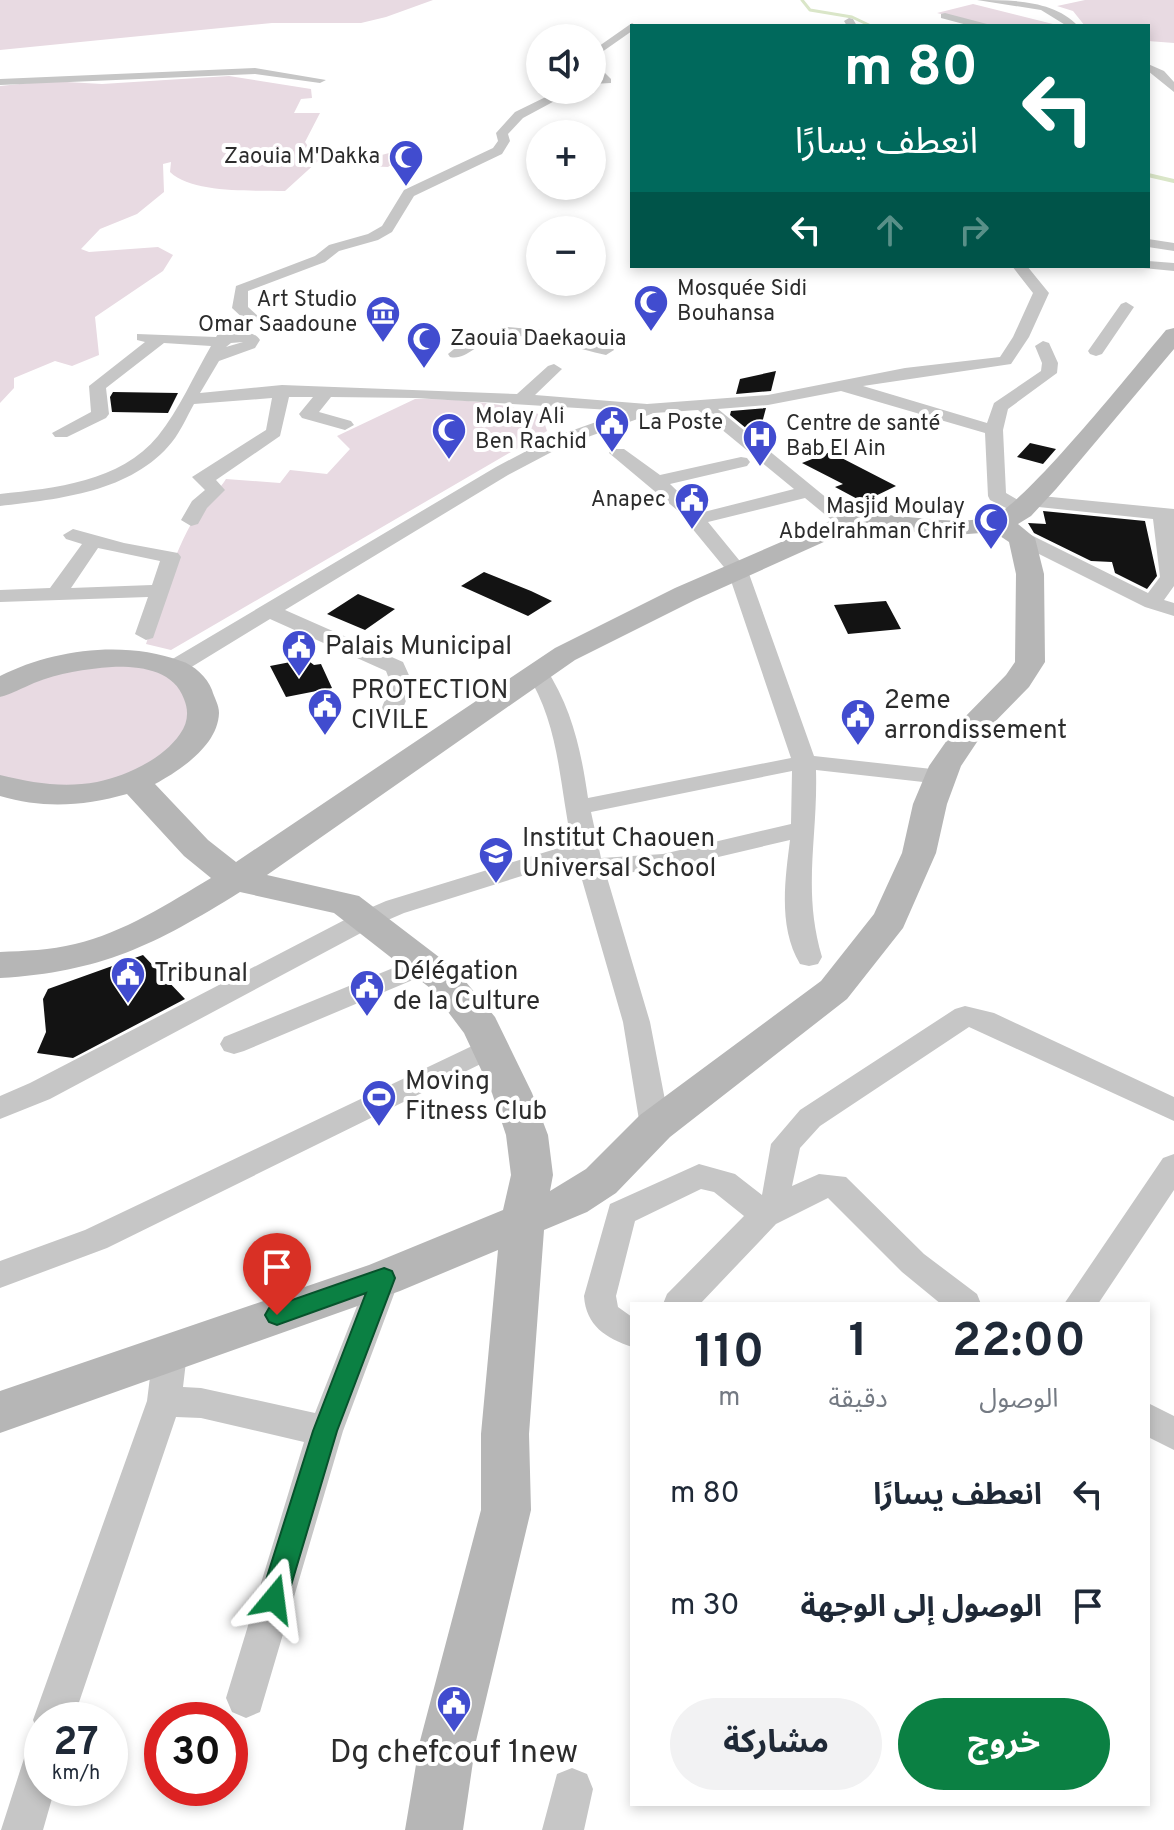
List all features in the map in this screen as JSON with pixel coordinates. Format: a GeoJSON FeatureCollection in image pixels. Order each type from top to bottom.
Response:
{"type":"FeatureCollection","features":[{"type":"Feature","properties":{"kind":"street"},"geometry":{"type":"LineString","coordinates":[[982,0],[1054,11],[1067,17],[1072,24]]}},
{"type":"Feature","properties":{"kind":"street"},"geometry":{"type":"LineString","coordinates":[[945,16],[975,24]]}},
{"type":"Feature","properties":{"kind":"street"},"geometry":{"type":"LineString","coordinates":[[606,45],[630,26]]}},
{"type":"Feature","properties":{"kind":"street"},"geometry":{"type":"LineString","coordinates":[[1150,68],[1160,73],[1174,89]]}},
{"type":"Feature","properties":{"kind":"street"},"geometry":{"type":"LineString","coordinates":[[0,82],[255,71],[320,80]]}},
{"type":"Feature","properties":{"kind":"street"},"geometry":{"type":"LineString","coordinates":[[252,318],[240,308],[241,289],[253,282],[301,267],[320,259],[327,252],[373,237],[387,229],[409,193],[498,151],[504,141],[502,133],[519,115],[541,104]]}},
{"type":"Feature","properties":{"kind":"street"},"geometry":{"type":"LineString","coordinates":[[1150,243],[1174,247]]}},
{"type":"Feature","properties":{"kind":"street"},"geometry":{"type":"LineString","coordinates":[[1150,265],[1174,267]]}},
{"type":"Feature","properties":{"kind":"street"},"geometry":{"type":"LineString","coordinates":[[189,399],[282,390],[521,399],[652,408],[705,407],[768,400],[905,373],[1005,361],[1023,335],[1041,293],[1021,268]]}},
{"type":"Feature","properties":{"kind":"street"},"geometry":{"type":"LineString","coordinates":[[1096,351],[1126,307]]}},
{"type":"Feature","properties":{"kind":"street"},"geometry":{"type":"LineString","coordinates":[[456,354],[475,339],[507,334],[536,334],[606,350]]}},
{"type":"Feature","properties":{"kind":"street"},"geometry":{"type":"LineString","coordinates":[[1019,519],[1174,335]]}},
{"type":"Feature","properties":{"kind":"street"},"geometry":{"type":"LineString","coordinates":[[0,513],[62,502],[100,491],[138,469],[166,438],[223,341],[158,340],[136,336]]}},
{"type":"Feature","properties":{"kind":"street"},"geometry":{"type":"LineString","coordinates":[[61,433],[97,418],[100,411],[97,386],[158,340]]}},
{"type":"Feature","properties":{"kind":"street"},"geometry":{"type":"LineString","coordinates":[[1043,346],[1050,363],[1049,373],[1000,407],[994,430],[997,496],[1019,519],[1152,603],[1174,610]]}},
{"type":"Feature","properties":{"kind":"street"},"geometry":{"type":"LineString","coordinates":[[521,399],[554,369]]}},
{"type":"Feature","properties":{"kind":"street"},"geometry":{"type":"LineString","coordinates":[[842,386],[994,430]]}},
{"type":"Feature","properties":{"kind":"street"},"geometry":{"type":"LineString","coordinates":[[191,520],[199,505],[216,490],[201,477],[274,432],[282,390]]}},
{"type":"Feature","properties":{"kind":"street"},"geometry":{"type":"LineString","coordinates":[[326,392],[308,414],[345,425]]}},
{"type":"Feature","properties":{"kind":"street"},"geometry":{"type":"LineString","coordinates":[[705,407],[846,522]]}},
{"type":"Feature","properties":{"kind":"street"},"geometry":{"type":"LineString","coordinates":[[172,669],[533,453],[652,408]]}},
{"type":"Feature","properties":{"kind":"street"},"geometry":{"type":"LineString","coordinates":[[0,500],[88,487],[152,453]]}},
{"type":"Feature","properties":{"kind":"street"},"geometry":{"type":"LineString","coordinates":[[618,453],[657,481],[738,571],[804,762],[803,829],[797,889],[800,926],[809,957]]}},
{"type":"Feature","properties":{"kind":"street"},"geometry":{"type":"LineString","coordinates":[[657,481],[741,462]]}},
{"type":"Feature","properties":{"kind":"street"},"geometry":{"type":"LineString","coordinates":[[693,520],[809,491]]}},
{"type":"Feature","properties":{"kind":"street"},"geometry":{"type":"LineString","coordinates":[[0,965],[50,962],[85,955],[123,941],[291,844],[537,672],[621,625],[846,522],[865,520],[955,527],[1019,519],[1168,514],[1170,577],[1152,603]]}},
{"type":"Feature","properties":{"kind":"street"},"geometry":{"type":"LineString","coordinates":[[0,1412],[384,1278],[572,1200],[601,1181],[655,1126],[834,990],[890,919],[919,853],[930,804],[941,777],[970,730],[1018,681],[1030,662],[1030,574],[1019,519]]}},
{"type":"Feature","properties":{"kind":"street"},"geometry":{"type":"LineString","coordinates":[[73,535],[122,549],[171,557],[146,634]]}},
{"type":"Feature","properties":{"kind":"street"},"geometry":{"type":"LineString","coordinates":[[56,595],[94,540]]}},
{"type":"Feature","properties":{"kind":"street"},"geometry":{"type":"LineString","coordinates":[[0,596],[159,591]]}},
{"type":"Feature","properties":{"kind":"street"},"geometry":{"type":"LineString","coordinates":[[270,611],[395,667],[402,684],[392,710]]}},
{"type":"Feature","properties":{"kind":"street"},"geometry":{"type":"LineString","coordinates":[[0,688],[46,667],[93,658],[139,659],[172,669],[195,686],[202,697],[204,712],[201,727],[177,757],[133,781],[67,795],[24,793],[0,785]]}},
{"type":"Feature","properties":{"kind":"street"},"geometry":{"type":"LineString","coordinates":[[537,672],[558,706],[588,858],[637,1026],[653,1100],[655,1126]]}},
{"type":"Feature","properties":{"kind":"street"},"geometry":{"type":"LineString","coordinates":[[580,807],[804,762],[941,777]]}},
{"type":"Feature","properties":{"kind":"street"},"geometry":{"type":"LineString","coordinates":[[133,781],[196,848],[235,879],[356,912]]}},
{"type":"Feature","properties":{"kind":"street"},"geometry":{"type":"LineString","coordinates":[[0,1108],[40,1091],[356,912],[395,907],[588,858],[663,862],[803,829]]}},
{"type":"Feature","properties":{"kind":"street"},"geometry":{"type":"LineString","coordinates":[[291,844],[302,861],[356,912],[425,964],[465,1003],[491,1047],[512,1093],[531,1155],[531,1189],[523,1219],[505,1434],[506,1510],[448,1741],[434,1830]]}},
{"type":"Feature","properties":{"kind":"street"},"geometry":{"type":"LineString","coordinates":[[234,1044],[425,964]]}},
{"type":"Feature","properties":{"kind":"street"},"geometry":{"type":"LineString","coordinates":[[771,1212],[786,1144],[810,1118],[965,1016],[984,1020],[1174,1110]]}},
{"type":"Feature","properties":{"kind":"street"},"geometry":{"type":"LineString","coordinates":[[0,1275],[96,1239],[491,1047]]}},
{"type":"Feature","properties":{"kind":"street"},"geometry":{"type":"LineString","coordinates":[[1081,1302],[1174,1166]]}},
{"type":"Feature","properties":{"kind":"street"},"geometry":{"type":"LineString","coordinates":[[630,1332],[607,1321],[600,1307],[621,1213],[699,1176],[724,1183],[771,1212]]}},
{"type":"Feature","properties":{"kind":"street"},"geometry":{"type":"LineString","coordinates":[[681,1302],[771,1212],[819,1186],[835,1186],[843,1191],[874,1227],[962,1302]]}},
{"type":"Feature","properties":{"kind":"street"},"geometry":{"type":"LineString","coordinates":[[246,1698],[325,1431],[384,1278]]}},
{"type":"Feature","properties":{"kind":"street"},"geometry":{"type":"LineString","coordinates":[[59,1702],[164,1401],[170,1353]]}},
{"type":"Feature","properties":{"kind":"street"},"geometry":{"type":"LineString","coordinates":[[164,1401],[201,1403],[325,1431]]}},
{"type":"Feature","properties":{"kind":"street"},"geometry":{"type":"LineString","coordinates":[[1150,1420],[1174,1434]]}},
{"type":"Feature","properties":{"kind":"street"},"geometry":{"type":"LineString","coordinates":[[563,1830],[572,1789]]}},
{"type":"Feature","properties":{"kind":"street"},"geometry":{"type":"LineString","coordinates":[[22,1830],[29,1806]]}},
{"type":"Feature","properties":{"kind":"shaded area"},"geometry":{"type":"Polygon","coordinates":[[[0,0],[433,0],[361,23],[272,23],[0,50],[0,0]]]}},
{"type":"Feature","properties":{"kind":"shaded area"},"geometry":{"type":"Polygon","coordinates":[[[1085,0],[1174,0],[1174,43],[1150,41],[1150,24],[1083,24],[1073,11],[1057,6],[1085,0]]]}},
{"type":"Feature","properties":{"kind":"shaded area"},"geometry":{"type":"Polygon","coordinates":[[[973,4],[1053,24],[980,24],[937,13],[973,4]]]}},
{"type":"Feature","properties":{"kind":"shaded area"},"geometry":{"type":"Polygon","coordinates":[[[229,76],[311,89],[312,98],[301,99],[294,113],[320,113],[305,142],[318,161],[285,191],[193,184],[170,172],[171,162],[163,164],[164,192],[137,214],[100,229],[81,249],[89,252],[158,247],[173,255],[163,271],[95,317],[99,355],[72,366],[55,361],[14,378],[14,388],[0,403],[0,86],[49,81],[102,84],[229,76]]]}},
{"type":"Feature","properties":{"kind":"shaded area"},"geometry":{"type":"Polygon","coordinates":[[[393,152],[407,157],[389,161],[392,164],[388,167],[340,165],[349,159],[341,157],[359,153],[370,158],[393,152]]]}},
{"type":"Feature","properties":{"kind":"shaded area"},"geometry":{"type":"Polygon","coordinates":[[[415,399],[511,407],[542,415],[547,431],[171,650],[146,644],[185,535],[205,503],[226,479],[280,483],[290,470],[327,474],[350,449],[337,436],[415,399]]]}},
{"type":"Feature","properties":{"kind":"shaded area"},"geometry":{"type":"Polygon","coordinates":[[[109,663],[150,669],[177,685],[193,710],[183,738],[153,764],[108,782],[57,789],[0,776],[0,697],[40,675],[109,663]]]}},
{"type":"Feature","properties":{"kind":"building"},"geometry":{"type":"Polygon","coordinates":[[[776,371],[771,391],[736,394],[740,379],[776,371]]]}},
{"type":"Feature","properties":{"kind":"building"},"geometry":{"type":"Polygon","coordinates":[[[113,392],[178,393],[168,413],[112,412],[110,397],[113,392]]]}},
{"type":"Feature","properties":{"kind":"building"},"geometry":{"type":"Polygon","coordinates":[[[766,408],[758,438],[730,415],[731,411],[766,408]]]}},
{"type":"Feature","properties":{"kind":"building"},"geometry":{"type":"Polygon","coordinates":[[[1030,443],[1056,449],[1043,464],[1017,457],[1030,443]]]}},
{"type":"Feature","properties":{"kind":"building"},"geometry":{"type":"Polygon","coordinates":[[[830,452],[896,486],[863,502],[835,487],[843,484],[802,463],[830,452]]]}},
{"type":"Feature","properties":{"kind":"building"},"geometry":{"type":"Polygon","coordinates":[[[1043,511],[1145,521],[1157,576],[1147,589],[1115,573],[1112,562],[1091,561],[1034,533],[1028,523],[1046,524],[1043,511]]]}},
{"type":"Feature","properties":{"kind":"building"},"geometry":{"type":"Polygon","coordinates":[[[484,572],[552,601],[528,616],[461,586],[484,572]]]}},
{"type":"Feature","properties":{"kind":"building"},"geometry":{"type":"Polygon","coordinates":[[[358,594],[395,609],[365,630],[327,614],[358,594]]]}},
{"type":"Feature","properties":{"kind":"building"},"geometry":{"type":"Polygon","coordinates":[[[886,601],[901,629],[848,634],[834,605],[886,601]]]}},
{"type":"Feature","properties":{"kind":"building","name":"Palais Municipal"},"geometry":{"type":"Polygon","coordinates":[[[306,659],[314,665],[321,664],[332,688],[286,697],[270,666],[306,659]]]}},
{"type":"Feature","properties":{"kind":"building","name":"Tribunal"},"geometry":{"type":"Polygon","coordinates":[[[143,955],[185,999],[73,1058],[37,1053],[46,1032],[43,999],[48,989],[143,955]]]}},
{"type":"Feature","properties":{"kind":"waterway"},"geometry":{"type":"LineString","coordinates":[[802,0],[810,10],[852,17],[867,24]]}},
{"type":"Feature","properties":{"kind":"waterway"},"geometry":{"type":"LineString","coordinates":[[1150,175],[1174,181]]}},
{"type":"Feature","properties":{"kind":"place","name":"Zaouia M'Dakka"},"geometry":{"type":"Point","coordinates":[406,188]}},
{"type":"Feature","properties":{"kind":"place","name":"Mosquée Sidi Bouhansa"},"geometry":{"type":"Point","coordinates":[651,333]}},
{"type":"Feature","properties":{"kind":"place","name":"Art Studio Omar Saadoune"},"geometry":{"type":"Point","coordinates":[383,344]}},
{"type":"Feature","properties":{"kind":"place","name":"Zaouia Daekaouia"},"geometry":{"type":"Point","coordinates":[424,370]}},
{"type":"Feature","properties":{"kind":"place","name":"La Poste"},"geometry":{"type":"Point","coordinates":[612,454]}},
{"type":"Feature","properties":{"kind":"place","name":"Molay Ali Ben Rachid"},"geometry":{"type":"Point","coordinates":[449,461]}},
{"type":"Feature","properties":{"kind":"place","name":"Centre de santé Bab El Ain"},"geometry":{"type":"Point","coordinates":[760,468]}},
{"type":"Feature","properties":{"kind":"place","name":"Anapec"},"geometry":{"type":"Point","coordinates":[692,531]}},
{"type":"Feature","properties":{"kind":"place","name":"Masjid Moulay Abdelrahman Chrif"},"geometry":{"type":"Point","coordinates":[991,551]}},
{"type":"Feature","properties":{"kind":"place","name":"Palais Municipal"},"geometry":{"type":"Point","coordinates":[299,678]}},
{"type":"Feature","properties":{"kind":"place","name":"PROTECTION CIVILE"},"geometry":{"type":"Point","coordinates":[325,737]}},
{"type":"Feature","properties":{"kind":"place","name":"2eme arrondissement"},"geometry":{"type":"Point","coordinates":[858,747]}},
{"type":"Feature","properties":{"kind":"place","name":"Institut Chaouen Universal School"},"geometry":{"type":"Point","coordinates":[496,885]}},
{"type":"Feature","properties":{"kind":"place","name":"Tribunal"},"geometry":{"type":"Point","coordinates":[128,1005]}},
{"type":"Feature","properties":{"kind":"place","name":"Délégation de la Culture"},"geometry":{"type":"Point","coordinates":[367,1018]}},
{"type":"Feature","properties":{"kind":"place","name":"Moving Fitness Club"},"geometry":{"type":"Point","coordinates":[379,1128]}},
{"type":"Feature","properties":{"kind":"place","name":"Dg chefcouf 1new"},"geometry":{"type":"Point","coordinates":[454,1734]}},
{"type":"Feature","properties":{"kind":"route"},"geometry":{"type":"LineString","coordinates":[[274,1599],[325,1431],[384,1278],[277,1315]]}}]}
